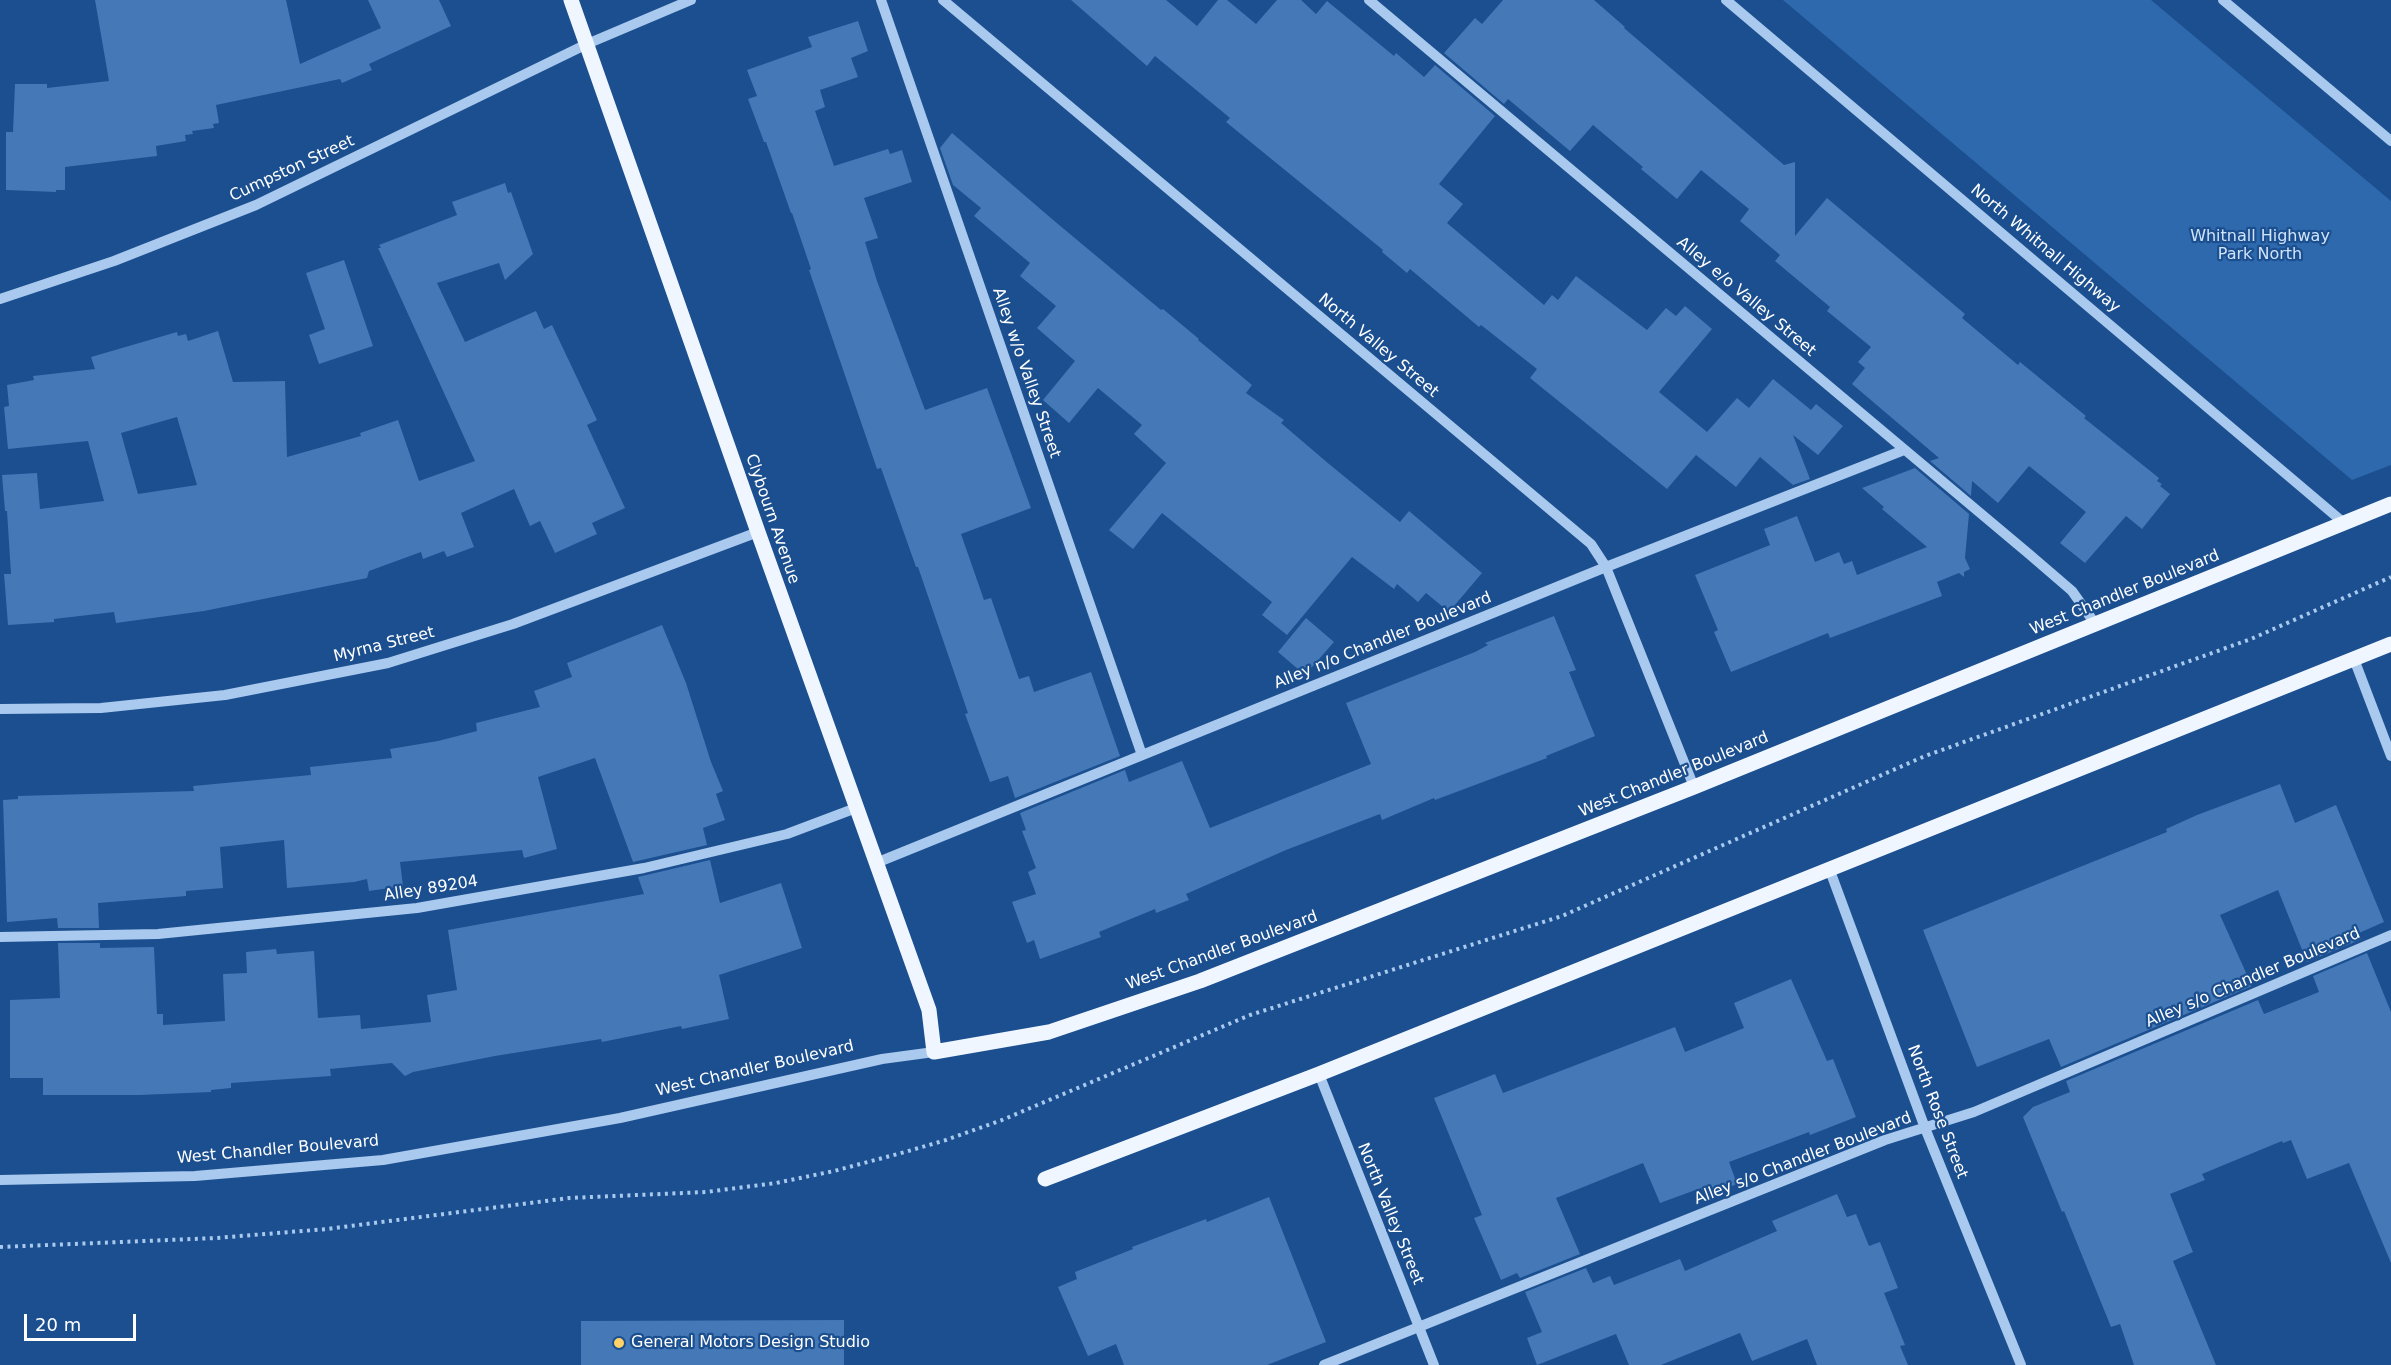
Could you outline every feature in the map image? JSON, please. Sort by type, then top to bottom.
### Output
[{"type":"main road","name":"Clybourn Avenue","points":[[571,0],[928,1010],[934,1052]]},
{"type":"main road","name":"West Chandler Boulevard","points":[[934,1052],[1049,1032],[1200,981],[1694,787],[2391,504]]},
{"type":"main road","points":[[1045,1179],[1319,1074],[2391,644]]},
{"type":"street","points":[[587,45],[691,0]]},
{"type":"street","name":"Alley w/o Valley Street","points":[[881,0],[1142,755]]},
{"type":"street","name":"North Valley Street","points":[[943,0],[1591,544],[1606,567],[1694,787]]},
{"type":"street","name":"Alley e/o Valley Street","points":[[1369,0],[2072,591],[2096,625]]},
{"type":"street","name":"North Whitnall Highway","points":[[1726,0],[2344,522]]},
{"type":"street","points":[[2223,0],[2391,141]]},
{"type":"street","name":"Cumpston Street","points":[[0,299],[114,261],[256,205],[587,45]]},
{"type":"street","name":"Alley n/o Chandler Boulevard","points":[[876,863],[1606,567],[1904,450]]},
{"type":"street","name":"Myrna Street","points":[[0,710],[101,708],[225,695],[388,663],[513,624],[758,532]]},
{"type":"street","points":[[2354,659],[2391,756]]},
{"type":"street","name":"Alley 89204","points":[[0,937],[158,934],[417,908],[644,868],[787,834],[856,808]]},
{"type":"street","name":"North Rose Street","points":[[1829,868],[1925,1128],[2022,1365]]},
{"type":"street","name":"Alley s/o Chandler Boulevard","points":[[1324,1365],[1885,1140],[1974,1112],[2391,935]]},
{"type":"street","name":"West Chandler Boulevard","points":[[0,1180],[195,1176],[383,1160],[620,1118],[882,1059],[934,1052]]},
{"type":"street","name":"North Valley Street","points":[[1319,1074],[1434,1365]]},
{"type":"green space","name":"Whitnall Highway Park North","points":[[1783,0],[2151,0],[2391,201],[2391,465],[2352,480]]},
{"type":"building","points":[[95,0],[286,0],[300,64],[381,28],[368,0],[439,0],[451,26],[369,64],[372,70],[342,83],[340,79],[216,105],[219,123],[213,124],[214,128],[192,131],[193,134],[185,135],[186,141],[156,146],[157,156],[65,167],[65,190],[56,190],[56,192],[6,190],[6,132],[13,132],[15,84],[47,84],[47,88],[109,81]]},
{"type":"building","points":[[1071,0],[1166,0],[1197,26],[1218,0],[1227,0],[1256,24],[1277,0],[1301,0],[1316,14],[1327,1],[1394,56],[1396,53],[1424,77],[1435,65],[1495,116],[1439,184],[1463,204],[1447,223],[1544,305],[1552,295],[1558,300],[1576,276],[1647,330],[1666,308],[1676,316],[1685,306],[1712,329],[1659,392],[1707,432],[1737,398],[1749,408],[1773,379],[1811,410],[1816,404],[1843,426],[1818,455],[1793,435],[1810,479],[1793,485],[1760,457],[1736,487],[1696,455],[1667,489],[1530,378],[1537,369],[1481,325],[1479,327],[1410,269],[1407,273],[1382,252],[1383,250],[1226,122],[1230,118],[1155,56],[1147,66]]},
{"type":"building","points":[[1503,0],[1594,0],[1784,165],[1795,162],[1795,236],[1827,198],[1965,314],[1962,318],[2018,365],[2020,362],[2086,416],[2084,418],[2159,478],[2157,481],[2162,484],[2160,486],[2170,494],[2142,529],[2126,516],[2085,563],[2060,543],[2086,512],[2029,466],[1998,503],[1972,481],[1971,496],[1930,461],[1939,458],[1852,384],[1865,368],[1858,362],[1871,347],[1827,311],[1830,307],[1775,261],[1780,255],[1740,221],[1749,209],[1701,170],[1677,199],[1593,125],[1570,151],[1508,99],[1504,104],[1444,53],[1475,18],[1482,24]]},
{"type":"building","points":[[858,21],[868,51],[851,58],[858,77],[820,90],[825,107],[815,111],[834,166],[888,149],[890,154],[902,150],[912,182],[864,198],[878,238],[865,242],[877,281],[925,410],[987,388],[1031,508],[961,534],[984,600],[991,598],[1019,679],[1029,676],[1034,692],[1091,672],[1120,756],[1015,798],[1008,776],[990,782],[965,714],[968,713],[918,567],[916,567],[881,468],[877,469],[809,270],[811,269],[792,213],[748,99],[757,96],[747,70],[812,47],[808,37]]},
{"type":"building","points":[[952,133],[1252,385],[1246,393],[1284,420],[1281,423],[1329,464],[1400,522],[1409,511],[1482,573],[1449,612],[1426,593],[1418,602],[1397,584],[1394,589],[1352,557],[1287,635],[1262,615],[1272,602],[1162,513],[1133,549],[1109,530],[1166,463],[1134,434],[1142,425],[1098,388],[1069,423],[1043,400],[1075,361],[1037,328],[1056,306],[1020,276],[1030,263],[974,216],[981,208],[953,185],[940,148]]},
{"type":"building","points":[[505,183],[508,193],[511,192],[533,254],[505,280],[499,263],[437,283],[465,342],[536,311],[544,329],[552,325],[597,420],[587,425],[625,508],[592,523],[597,534],[555,553],[540,521],[530,526],[514,489],[461,513],[474,547],[447,557],[444,551],[423,559],[421,552],[369,571],[367,578],[204,611],[116,623],[114,612],[54,619],[54,622],[8,625],[4,574],[11,574],[2,475],[37,473],[40,509],[104,501],[88,441],[8,449],[4,407],[9,406],[7,385],[34,380],[33,376],[95,369],[91,357],[177,332],[178,336],[186,334],[188,341],[218,331],[233,382],[285,381],[287,457],[361,436],[360,433],[398,420],[419,481],[475,461],[378,248],[381,248],[379,245],[457,215],[452,202]],"holes":[[[177,417],[197,485],[138,494],[121,433]]]},
{"type":"building","points":[[344,260],[373,346],[319,364],[309,335],[325,329],[306,273]]},
{"type":"building","points":[[1915,468],[1969,514],[1965,558],[1970,569],[1964,572],[1964,577],[1959,573],[1937,582],[1942,596],[1830,638],[1828,633],[1731,672],[1714,632],[1718,630],[1695,575],[1770,545],[1764,529],[1797,516],[1815,562],[1839,552],[1844,564],[1852,561],[1857,575],[1927,547],[1882,509],[1884,507],[1862,488]]},
{"type":"building","points":[[1554,616],[1576,670],[1569,672],[1595,736],[1546,756],[1547,758],[1435,800],[1434,798],[1382,820],[1380,814],[1286,850],[1186,894],[1189,900],[1156,913],[1155,909],[1099,932],[1101,937],[1040,959],[1034,940],[1027,943],[1012,902],[1036,894],[1028,872],[1036,868],[1022,831],[1026,830],[1020,813],[1125,770],[1129,782],[1182,761],[1210,828],[1371,764],[1346,703],[1475,652],[1488,645],[1485,643]]},
{"type":"building","points":[[1306,618],[1334,642],[1305,675],[1278,652]]},
{"type":"building","points":[[662,625],[686,683],[711,762],[723,791],[716,794],[725,820],[703,828],[707,845],[633,862],[595,758],[538,777],[557,849],[524,858],[522,850],[400,862],[403,886],[369,891],[367,879],[287,888],[284,840],[220,847],[223,888],[186,891],[186,896],[98,903],[99,928],[58,928],[57,918],[7,922],[3,800],[18,799],[18,796],[194,791],[193,786],[311,775],[310,767],[392,758],[390,749],[438,741],[477,731],[476,723],[540,707],[534,691],[572,677],[567,663]]},
{"type":"building","points":[[2280,784],[2295,823],[2336,805],[2384,922],[2359,933],[2362,939],[2307,962],[2278,890],[2220,915],[2252,986],[2061,1067],[2049,1039],[1977,1067],[1923,930],[2167,832],[2166,829],[2197,815]]},
{"type":"building","points":[[710,860],[720,903],[781,883],[802,948],[719,975],[729,1019],[602,1042],[601,1039],[495,1056],[413,1072],[405,1076],[392,1063],[330,1069],[331,1076],[231,1083],[231,1088],[211,1090],[211,1092],[43,1095],[43,1078],[10,1078],[10,1000],[60,998],[58,943],[100,943],[100,948],[154,947],[157,1014],[163,1014],[163,1025],[225,1021],[223,974],[247,973],[246,952],[276,949],[277,954],[314,951],[318,1018],[360,1015],[361,1029],[431,1022],[427,995],[457,990],[448,930],[644,894],[638,877]]},
{"type":"building","points":[[2367,953],[2391,1012],[2391,1263],[2349,1163],[2307,1179],[2291,1140],[2283,1143],[2282,1141],[2202,1174],[2205,1180],[2170,1194],[2193,1252],[2173,1261],[2216,1365],[2134,1365],[2120,1324],[2111,1327],[2023,1117],[2033,1107],[2070,1092],[2066,1081],[2258,1000],[2264,1014],[2319,992],[2313,976]]},
{"type":"building","points":[[1791,979],[1827,1061],[1833,1059],[1856,1117],[1729,1162],[1737,1184],[1705,1197],[1701,1188],[1660,1203],[1643,1163],[1556,1198],[1580,1254],[1520,1278],[1517,1273],[1501,1280],[1474,1218],[1482,1215],[1434,1098],[1495,1074],[1503,1093],[1675,1027],[1685,1052],[1744,1028],[1734,1003]]},
{"type":"building","points":[[1837,1194],[1847,1217],[1856,1214],[1869,1246],[1880,1242],[1898,1288],[1884,1293],[1905,1345],[1900,1346],[1908,1365],[1817,1365],[1807,1339],[1752,1361],[1740,1333],[1661,1365],[1629,1365],[1616,1334],[1537,1365],[1527,1338],[1542,1332],[1525,1292],[1586,1268],[1593,1283],[1610,1276],[1614,1285],[1680,1259],[1685,1271],[1777,1231],[1772,1221]]},
{"type":"building","points":[[1269,1197],[1326,1342],[1267,1365],[1124,1365],[1116,1344],[1088,1356],[1058,1287],[1077,1279],[1075,1272],[1133,1249],[1132,1247],[1206,1219],[1207,1222]]},
{"type":"building","points":[[844,1320],[844,1365],[581,1365],[581,1321]]},
{"type":"place","name":"General Motors Design Studio","points":[[619,1343]]}]
